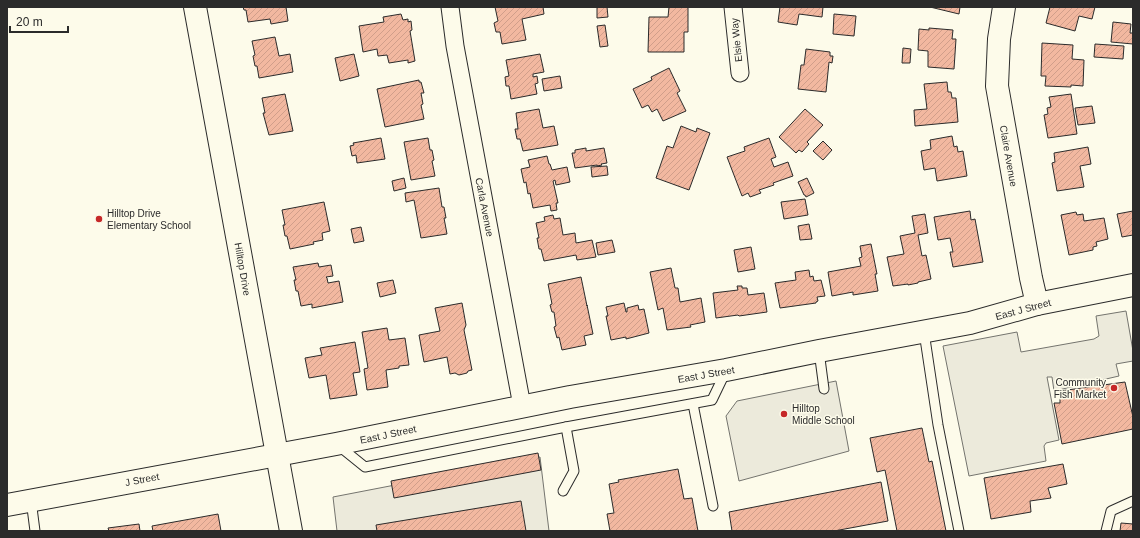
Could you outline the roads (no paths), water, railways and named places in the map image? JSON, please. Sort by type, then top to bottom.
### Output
[{"type":"street","name":"Hilltop Drive","points":[[195,7],[291,531]]},
{"type":"street","name":"Carla Avenue","points":[[450,7],[455,46],[522,406]]},
{"type":"street","name":"Elsie Way","points":[[733,7],[740,73]]},
{"type":"street","name":"Claire Avenue","points":[[1004,7],[999,39],[997,86],[1031,278],[1037,304]]},
{"type":"street","name":"East J Street","points":[[277,454],[336,444],[522,406],[726,370],[970,323],[1037,304],[1133,285]]},
{"type":"street","name":"J Street","points":[[7,505],[277,454]]},
{"type":"lane","points":[[924,332],[938,425],[959,531]]},
{"type":"lane","points":[[819,351],[824,389]]},
{"type":"lane","points":[[336,444],[365,467],[712,400],[726,370]]},
{"type":"lane","points":[[693,404],[713,506]]},
{"type":"lane","points":[[564,491],[574,471],[566,427]]},
{"type":"lane","points":[[30,500],[35,531]]},
{"type":"lane","points":[[1106,531],[1111,511],[1133,501]]},
{"type":"place","name":"Hilltop Drive Elementary School","points":[[99,219]]},
{"type":"place","name":"Community Fish Market","points":[[1114,388]]},
{"type":"place","name":"Hilltop Middle School","points":[[784,414]]}]
